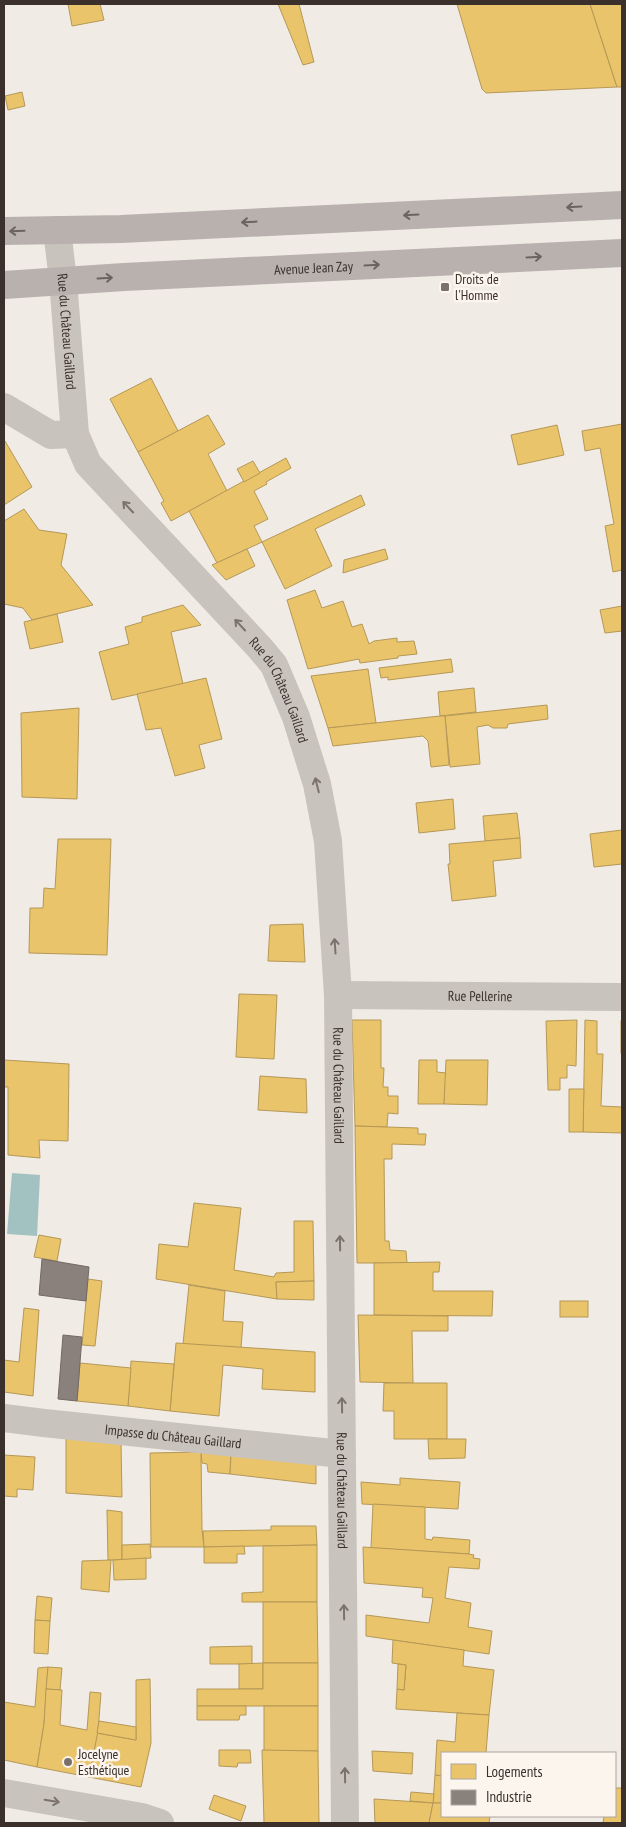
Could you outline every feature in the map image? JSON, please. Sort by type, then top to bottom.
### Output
[{"type":"main road","points":[[4,232],[131,228],[622,204]]},
{"type":"main road","name":"Avenue Jean Zay","points":[[4,285],[63,280],[622,253]]},
{"type":"street","name":"Rue du Château Gaillard","points":[[57,230],[63,280],[75,434],[88,464],[259,646],[274,665],[296,717],[317,784],[328,841],[338,995],[346,1823]]},
{"type":"street","points":[[4,407],[51,434],[75,434]]},
{"type":"street","name":"Rue Pellerine","points":[[338,995],[622,997]]},
{"type":"street","name":"Impasse du Château Gaillard","points":[[4,1418],[44,1424],[342,1454]]},
{"type":"street","points":[[4,1793],[142,1817],[160,1823]]},
{"type":"water","points":[[12,1173],[40,1175],[37,1236],[7,1234]]},
{"type":"building: Logements","points":[[68,4],[100,4],[104,20],[72,26]]},
{"type":"building: Logements","points":[[278,4],[299,4],[314,62],[303,65]]},
{"type":"building: Logements","points":[[457,4],[590,4],[617,87],[486,93],[482,89]]},
{"type":"building: Logements","points":[[590,4],[622,4],[622,87],[617,87]]},
{"type":"building: Logements","points":[[22,92],[25,106],[8,110],[5,96]]},
{"type":"building: Logements","points":[[151,378],[178,431],[138,452],[110,399]]},
{"type":"building: Logements","points":[[208,415],[225,444],[208,454],[227,491],[171,521],[161,503],[164,501],[138,452]]},
{"type":"building: Logements","points":[[622,424],[622,570],[613,572],[605,526],[614,524],[600,448],[585,451],[582,431]]},
{"type":"building: Logements","points":[[557,425],[564,455],[518,465],[511,435]]},
{"type":"building: Logements","points":[[4,442],[32,487],[4,505]]},
{"type":"building: Logements","points":[[286,458],[291,468],[254,491],[268,519],[254,526],[262,542],[217,563],[189,511]]},
{"type":"building: Logements","points":[[253,461],[260,473],[244,482],[237,469]]},
{"type":"building: Logements","points":[[361,495],[365,505],[315,529],[332,566],[285,589],[262,542]]},
{"type":"building: Logements","points":[[24,509],[39,530],[67,534],[61,565],[93,605],[32,620],[23,608],[4,604],[4,521]]},
{"type":"building: Logements","points":[[247,549],[255,566],[226,580],[212,565]]},
{"type":"building: Logements","points":[[385,549],[388,559],[343,573],[344,560]]},
{"type":"building: Logements","points":[[315,590],[322,608],[343,601],[352,627],[362,624],[369,644],[374,641],[397,638],[397,642],[414,641],[417,654],[360,663],[359,659],[308,669],[287,600]]},
{"type":"building: Logements","points":[[183,605],[201,625],[171,632],[183,684],[112,700],[99,652],[129,644],[125,627],[142,622],[142,617]]},
{"type":"building: Logements","points":[[622,606],[622,631],[605,633],[600,610]]},
{"type":"building: Logements","points":[[57,614],[63,642],[30,649],[24,622]]},
{"type":"building: Logements","points":[[451,659],[453,672],[388,680],[388,677],[381,678],[379,668]]},
{"type":"building: Logements","points":[[368,669],[376,723],[328,728],[311,676]]},
{"type":"building: Logements","points":[[206,678],[222,739],[199,745],[205,768],[175,776],[161,728],[146,730],[137,694]]},
{"type":"building: Logements","points":[[474,688],[476,712],[440,716],[438,692]]},
{"type":"building: Logements","points":[[547,705],[548,719],[508,724],[507,728],[493,728],[488,725],[477,727],[480,764],[450,767],[445,716]]},
{"type":"building: Logements","points":[[79,708],[77,799],[22,797],[21,713]]},
{"type":"building: Logements","points":[[445,716],[449,765],[431,767],[428,741],[423,736],[333,746],[328,728]]},
{"type":"building: Logements","points":[[453,799],[455,829],[419,833],[416,803]]},
{"type":"building: Logements","points":[[517,813],[520,838],[485,841],[483,816]]},
{"type":"building: Logements","points":[[622,830],[622,864],[594,867],[590,834]]},
{"type":"building: Logements","points":[[520,838],[521,858],[493,861],[496,896],[452,901],[448,864],[450,864],[449,844]]},
{"type":"building: Logements","points":[[58,839],[111,839],[107,955],[29,953],[30,908],[43,908],[44,888],[55,889]]},
{"type":"building: Logements","points":[[303,924],[305,962],[268,961],[270,925]]},
{"type":"building: Logements","points":[[239,994],[277,995],[274,1059],[236,1057]]},
{"type":"building: Logements","points":[[352,1020],[381,1020],[381,1068],[384,1068],[383,1087],[388,1087],[388,1096],[398,1096],[398,1114],[388,1113],[387,1127],[355,1126]]},
{"type":"building: Logements","points":[[577,1020],[576,1066],[567,1065],[567,1078],[560,1078],[560,1090],[548,1090],[546,1021]]},
{"type":"building: Logements","points":[[585,1020],[597,1021],[597,1054],[603,1054],[601,1106],[622,1107],[622,1133],[583,1132]]},
{"type":"building: Logements","points":[[622,1021],[622,1053],[621,1053]]},
{"type":"building: Logements","points":[[4,1060],[69,1064],[68,1141],[39,1140],[40,1158],[8,1155],[8,1087],[4,1087]]},
{"type":"building: Logements","points":[[419,1060],[437,1060],[437,1072],[446,1073],[444,1104],[418,1104]]},
{"type":"building: Logements","points":[[446,1060],[488,1060],[487,1105],[444,1104]]},
{"type":"building: Logements","points":[[260,1076],[306,1079],[307,1113],[258,1110]]},
{"type":"building: Logements","points":[[569,1089],[584,1089],[583,1132],[569,1132]]},
{"type":"building: Logements","points":[[355,1126],[418,1128],[418,1134],[426,1134],[425,1145],[392,1144],[392,1159],[384,1159],[385,1241],[389,1241],[390,1250],[406,1251],[407,1263],[357,1263]]},
{"type":"building: Logements","points":[[194,1203],[241,1208],[234,1270],[274,1277],[276,1273],[294,1272],[294,1221],[313,1221],[314,1281],[276,1282],[277,1299],[156,1279],[159,1244],[188,1247]]},
{"type":"building: Logements","points":[[39,1235],[61,1239],[57,1261],[34,1257]]},
{"type":"building: Logements","points":[[440,1262],[439,1272],[433,1272],[433,1291],[493,1291],[492,1316],[374,1315],[374,1263]]},
{"type":"building: Logements","points":[[88,1279],[102,1281],[95,1346],[82,1345]]},
{"type":"building: Logements","points":[[314,1281],[314,1300],[277,1299],[276,1282]]},
{"type":"building: Logements","points":[[189,1285],[225,1291],[223,1321],[243,1322],[241,1348],[183,1344]]},
{"type":"building: Logements","points":[[560,1301],[588,1301],[588,1317],[560,1317]]},
{"type":"building: Logements","points":[[24,1308],[39,1310],[33,1396],[4,1392],[4,1360],[19,1362]]},
{"type":"building: Logements","points":[[358,1315],[448,1316],[448,1331],[412,1331],[413,1383],[360,1382]]},
{"type":"building: Logements","points":[[176,1343],[315,1352],[315,1392],[262,1389],[263,1369],[223,1365],[219,1416],[170,1411]]},
{"type":"building: Logements","points":[[131,1361],[174,1364],[170,1411],[128,1406]]},
{"type":"building: Logements","points":[[80,1363],[131,1368],[128,1406],[77,1401]]},
{"type":"building: Logements","points":[[384,1383],[447,1383],[447,1439],[394,1439],[394,1411],[383,1411]]},
{"type":"building: Logements","points":[[66,1436],[121,1442],[122,1497],[66,1493]]},
{"type":"building: Logements","points":[[428,1439],[466,1439],[465,1458],[429,1459]]},
{"type":"building: Logements","points":[[201,1452],[231,1454],[230,1474],[208,1472],[207,1464],[202,1463]]},
{"type":"building: Logements","points":[[201,1452],[204,1547],[151,1547],[150,1453]]},
{"type":"building: Logements","points":[[231,1454],[316,1463],[316,1484],[230,1474]]},
{"type":"building: Logements","points":[[4,1455],[35,1457],[33,1490],[17,1489],[17,1497],[4,1496]]},
{"type":"building: Logements","points":[[400,1478],[460,1482],[458,1509],[362,1504],[361,1482],[400,1485]]},
{"type":"building: Logements","points":[[373,1504],[425,1507],[425,1539],[432,1540],[433,1537],[470,1540],[469,1554],[371,1548]]},
{"type":"building: Logements","points":[[107,1510],[122,1512],[122,1560],[108,1560]]},
{"type":"building: Logements","points":[[271,1526],[316,1526],[317,1545],[204,1547],[203,1531],[271,1530]]},
{"type":"building: Logements","points":[[150,1544],[151,1558],[122,1560],[122,1545]]},
{"type":"building: Logements","points":[[317,1545],[317,1602],[242,1602],[242,1593],[263,1592],[263,1546]]},
{"type":"building: Logements","points":[[244,1546],[245,1554],[237,1554],[237,1563],[204,1563],[204,1547]]},
{"type":"building: Logements","points":[[363,1547],[469,1554],[474,1555],[473,1558],[480,1559],[479,1569],[449,1567],[445,1598],[471,1603],[468,1627],[492,1631],[489,1654],[366,1636],[366,1615],[429,1623],[433,1598],[422,1597],[423,1588],[364,1583]]},
{"type":"building: Logements","points":[[146,1558],[146,1579],[114,1580],[113,1560]]},
{"type":"building: Logements","points":[[111,1560],[109,1592],[81,1589],[82,1561]]},
{"type":"building: Logements","points":[[37,1596],[52,1598],[50,1621],[35,1620]]},
{"type":"building: Logements","points":[[263,1602],[317,1602],[318,1663],[263,1663]]},
{"type":"building: Logements","points":[[35,1620],[50,1621],[48,1654],[34,1653]]},
{"type":"building: Logements","points":[[393,1640],[464,1650],[463,1666],[494,1670],[489,1715],[396,1709],[397,1689],[404,1690],[406,1665],[392,1663]]},
{"type":"building: Logements","points":[[252,1646],[252,1664],[210,1664],[210,1647]]},
{"type":"building: Logements","points":[[263,1663],[263,1689],[239,1689],[239,1664]]},
{"type":"building: Logements","points":[[263,1663],[318,1663],[318,1706],[197,1706],[197,1689],[263,1689]]},
{"type":"building: Logements","points":[[398,1664],[406,1665],[404,1690],[397,1689]]},
{"type":"building: Logements","points":[[48,1667],[44,1724],[37,1767],[4,1760],[4,1702],[35,1707],[38,1668]]},
{"type":"building: Logements","points":[[48,1667],[62,1668],[60,1690],[46,1689]]},
{"type":"building: Logements","points":[[150,1679],[151,1743],[141,1787],[89,1777],[97,1733],[136,1740],[136,1680]]},
{"type":"building: Logements","points":[[46,1689],[62,1690],[60,1725],[87,1730],[90,1692],[101,1693],[98,1731],[89,1777],[37,1767],[44,1724]]},
{"type":"building: Logements","points":[[197,1706],[246,1706],[246,1715],[240,1715],[239,1720],[197,1720]]},
{"type":"building: Logements","points":[[264,1706],[318,1706],[318,1751],[264,1751]]},
{"type":"building: Logements","points":[[457,1713],[489,1715],[486,1752],[441,1752],[441,1776],[435,1775],[437,1740],[455,1742]]},
{"type":"building: Logements","points":[[99,1721],[136,1727],[136,1740],[97,1733]]},
{"type":"building: Logements","points":[[219,1750],[250,1750],[251,1763],[238,1763],[237,1767],[219,1766]]},
{"type":"building: Logements","points":[[262,1750],[318,1751],[319,1823],[264,1823]]},
{"type":"building: Logements","points":[[372,1751],[413,1753],[412,1774],[373,1771]]},
{"type":"building: Logements","points":[[435,1775],[441,1776],[441,1803],[433,1803]]},
{"type":"building: Logements","points":[[616,1788],[622,1788],[622,1823],[603,1823],[604,1817],[616,1817]]},
{"type":"building: Logements","points":[[411,1792],[434,1794],[433,1803],[410,1801]]},
{"type":"building: Logements","points":[[214,1795],[246,1806],[241,1821],[209,1809]]},
{"type":"building: Logements","points":[[374,1799],[433,1803],[429,1823],[375,1823]]},
{"type":"building: Logements","points":[[433,1803],[441,1803],[441,1817],[490,1817],[489,1823],[429,1823]]},
{"type":"building: Industrie","points":[[42,1259],[89,1267],[86,1301],[39,1295]]},
{"type":"building: Industrie","points":[[63,1335],[82,1337],[77,1401],[58,1399]]},
{"type":"place","name":"Droits de l'Homme","points":[[445,287]]},
{"type":"place","name":"Jocelyne Esthétique","points":[[68,1762]]}]
